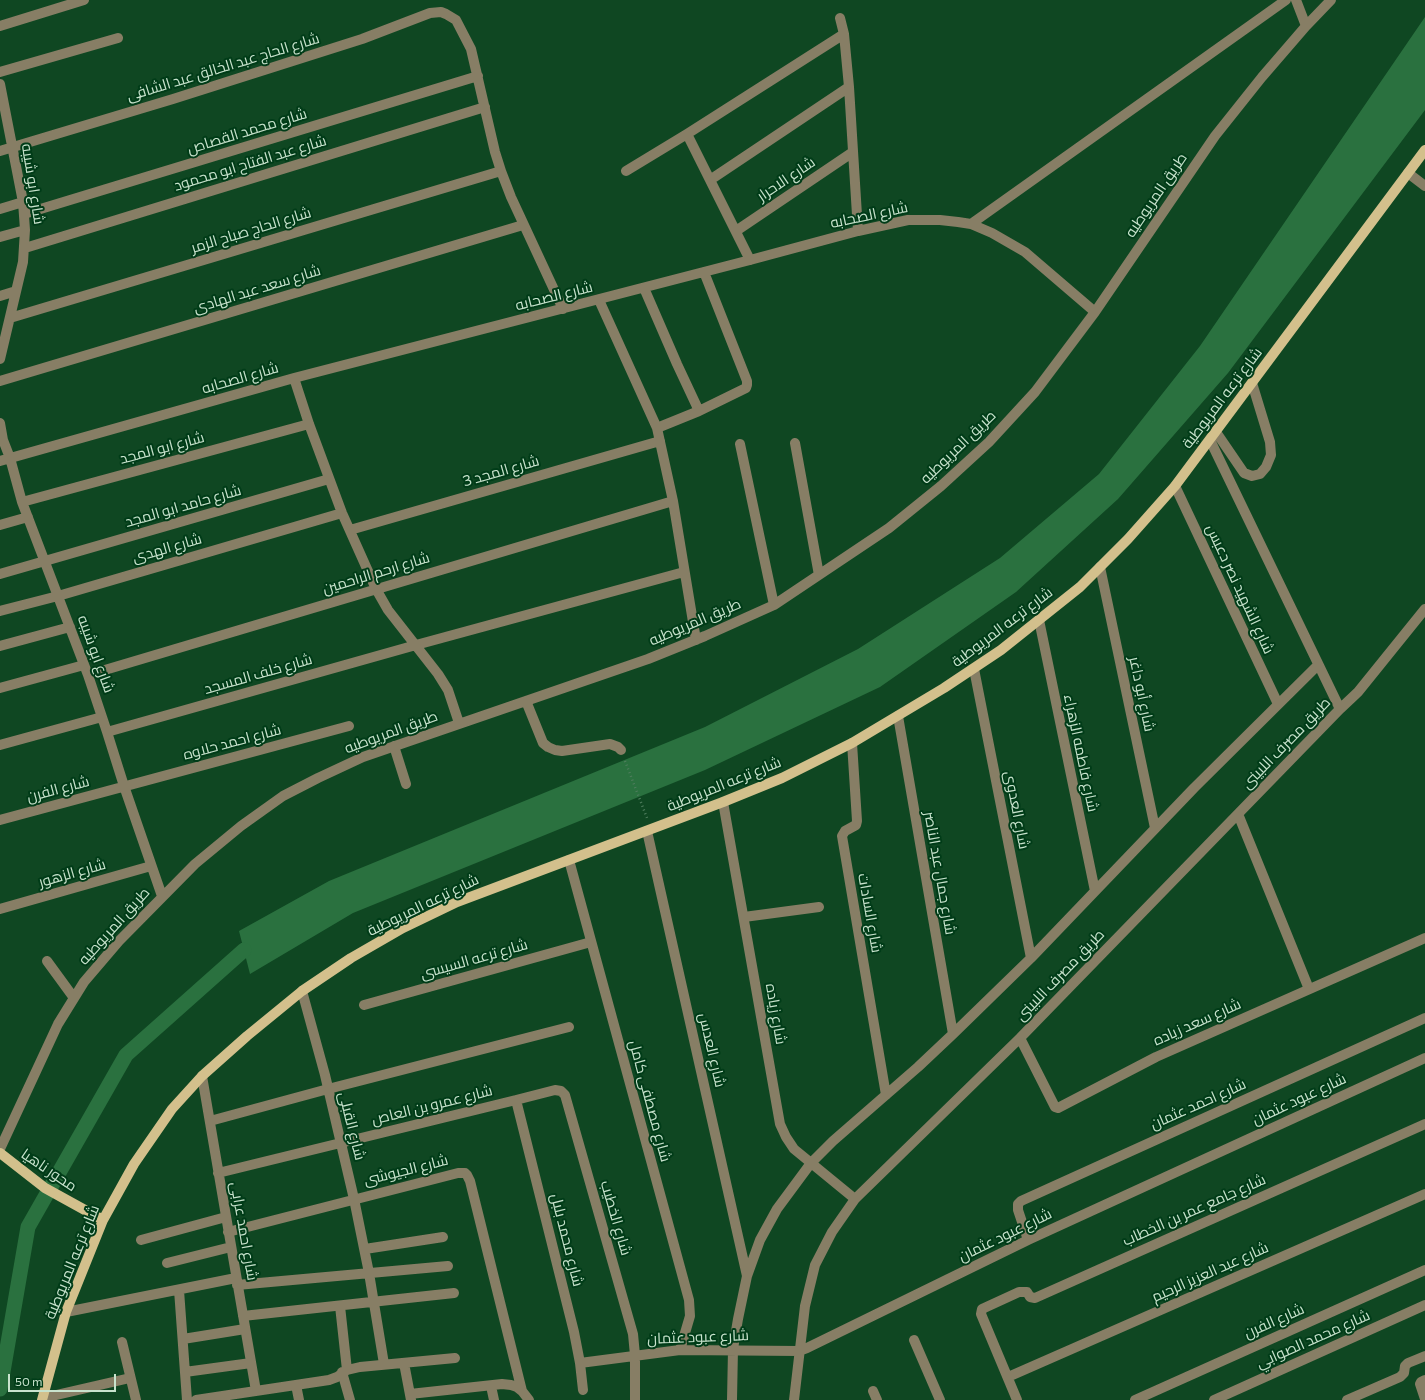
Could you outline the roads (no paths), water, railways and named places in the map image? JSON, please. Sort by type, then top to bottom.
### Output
[{"type":"main road","name":"شارع ترعه المريوطية","points":[[43,1399],[66,1312],[102,1220],[134,1164],[172,1109],[202,1076],[247,1036],[302,991],[351,958],[403,928],[457,902],[723,802],[782,778],[852,743],[974,669],[1001,650],[1080,587],[1128,539],[1175,486],[1425,150]]},
{"type":"main road","name":"محور ناهيا","points":[[0,1153],[46,1188],[102,1220]]},
{"type":"street","points":[[0,26],[84,0]]},
{"type":"street","points":[[971,224],[1286,0]]},
{"type":"street","points":[[1296,0],[1306,26]]},
{"type":"street","name":"طريق المريوطيه","points":[[0,1149],[54,1030],[84,982],[119,941],[195,864],[241,826],[283,796],[363,757],[648,658],[696,640],[774,604],[888,528],[941,486],[988,442],[1035,392],[1095,312],[1215,136],[1262,77],[1326,2]]},
{"type":"street","name":"شارع الحاج عبد الخالق عبد الشافى","points":[[0,151],[173,99],[362,39],[430,13],[440,12],[456,20],[471,49],[478,76]]},
{"type":"street","points":[[840,18],[844,34],[849,87],[858,231]]},
{"type":"street","points":[[626,171],[844,34]]},
{"type":"street","points":[[0,72],[118,38]]},
{"type":"street","points":[[478,76],[495,152],[501,171],[523,225],[562,309]]},
{"type":"street","name":"شارع محمد القصاص","points":[[24,214],[478,76]]},
{"type":"street","name":"شارع ابو شيبه","points":[[0,84],[1,96],[23,202],[25,230],[23,262],[0,359]]},
{"type":"street","points":[[710,180],[849,87]]},
{"type":"street","name":"شارع عبد الفتاح ابو محمود","points":[[25,248],[485,107]]},
{"type":"street","points":[[687,134],[750,260]]},
{"type":"street","name":"شارع الاحرار","points":[[736,231],[853,152]]},
{"type":"street","name":"شارع الحاج صباح الزمر","points":[[10,318],[501,171]]},
{"type":"street","points":[[1408,173],[1425,186]]},
{"type":"street","points":[[0,209],[23,202]]},
{"type":"street","name":"شارع الصحابه","points":[[5,460],[294,378],[599,300],[858,231],[908,220],[940,220],[971,224],[1006,240],[1025,252],[1095,312]]},
{"type":"street","name":"شارع سعد عبد الهادى","points":[[0,381],[523,225]]},
{"type":"street","points":[[0,238],[25,230]]},
{"type":"street","points":[[658,428],[699,411],[746,388],[747,385],[747,381],[704,272]]},
{"type":"street","points":[[644,288],[699,411]]},
{"type":"street","points":[[0,296],[16,291]]},
{"type":"street","points":[[599,300],[658,428],[673,501],[696,640]]},
{"type":"street","points":[[294,378],[309,424],[342,513],[376,588],[388,610],[438,674],[448,690],[458,723]]},
{"type":"street","points":[[1213,436],[1244,473],[1252,476],[1260,474],[1266,466],[1271,455],[1270,442],[1252,383]]},
{"type":"street","name":"شارع ابو شيبه","points":[[0,423],[5,460],[88,675],[162,896]]},
{"type":"street","name":"شارع ابو المجد","points":[[22,502],[309,424]]},
{"type":"street","points":[[1213,436],[1318,665],[1340,709]]},
{"type":"street","name":"شارع المجد 3","points":[[350,530],[660,441]]},
{"type":"street","points":[[795,443],[819,575]]},
{"type":"street","points":[[740,444],[774,604]]},
{"type":"street","name":"شارع حامد ابو المجد","points":[[0,574],[329,479]]},
{"type":"street","name":"شارع الشهيد نصر دعبس","points":[[1175,486],[1278,704]]},
{"type":"street","name":"شارع ارحم الراحمين","points":[[88,675],[376,588],[673,501]]},
{"type":"street","name":"شارع الهدى","points":[[0,611],[58,596],[342,513]]},
{"type":"street","points":[[0,525],[28,518]]},
{"type":"street","name":"شارع أبو داغر","points":[[1100,567],[1155,828]]},
{"type":"street","name":"شارع خلف المسجد","points":[[107,732],[416,645],[684,572]]},
{"type":"street","name":"طريق مصرف اللبينى","points":[[794,1400],[804,1306],[815,1265],[832,1232],[855,1199],[1020,1038],[1358,692],[1425,609]]},
{"type":"street","name":"شارع فاطمه الزهراء","points":[[1039,620],[1095,891]]},
{"type":"street","points":[[0,646],[70,627]]},
{"type":"street","points":[[0,688],[84,665]]},
{"type":"street","points":[[732,1400],[733,1349],[738,1319],[748,1276],[760,1240],[777,1209],[811,1163],[953,1034],[1031,958],[1155,828],[1318,665]]},
{"type":"street","name":"شارع العدوى","points":[[974,669],[1031,958]]},
{"type":"street","points":[[526,701],[543,743],[548,747],[562,751],[610,744],[621,750]]},
{"type":"street","name":"شارع جمال عبد الناصر","points":[[898,716],[953,1034]]},
{"type":"street","points":[[0,745],[102,717]]},
{"type":"street","name":"شارع احمد حلاوه","points":[[124,786],[349,726]]},
{"type":"street","name":"شارع السادات","points":[[852,743],[857,821],[856,825],[845,831],[842,836],[886,1095]]},
{"type":"street","points":[[394,746],[406,784]]},
{"type":"street","name":"شارع الفرن","points":[[0,820],[124,786]]},
{"type":"street","name":"شارع زياده","points":[[723,802],[780,1124],[794,1149],[855,1199]]},
{"type":"street","points":[[1238,814],[1309,989]]},
{"type":"street","name":"شارع العدس","points":[[649,830],[748,1276]]},
{"type":"street","name":"شارع مصطفى كامل","points":[[569,860],[689,1300],[690,1316],[680,1350]]},
{"type":"street","name":"شارع الزهور","points":[[0,909],[151,866]]},
{"type":"street","points":[[744,917],[819,907]]},
{"type":"street","name":"شارع سعد زياده","points":[[1020,1038],[1055,1106],[1058,1108],[1156,1057],[1425,938]]},
{"type":"street","name":"شارع ترعه السيسى","points":[[364,1005],[591,942]]},
{"type":"street","points":[[48,961],[74,998]]},
{"type":"street","name":"شارع القبلى","points":[[302,991],[342,1142],[365,1249],[384,1364]]},
{"type":"street","name":"شارع احمد عثمان","points":[[1028,1240],[1018,1210],[1018,1204],[1021,1201],[1425,1018]]},
{"type":"street","points":[[210,1121],[569,1027]]},
{"type":"street","name":"شارع عبود عثمان","points":[[580,1362],[680,1350],[799,1350],[816,1345],[1028,1240],[1425,1058]]},
{"type":"street","name":"شارع احمد عرابى","points":[[202,1076],[256,1391]]},
{"type":"street","name":"شارع عمرو بن العاص","points":[[218,1173],[555,1090],[561,1091]]},
{"type":"street","name":"شارع الخطيب","points":[[561,1091],[567,1102],[633,1334],[635,1355],[634,1400]]},
{"type":"street","name":"شارع محمد بلبل","points":[[516,1100],[574,1332],[580,1362],[583,1390]]},
{"type":"street","name":"شارع جامع عمر بن الخطاب","points":[[1008,1377],[981,1314],[982,1309],[1019,1292],[1027,1292],[1030,1297],[1035,1298],[1425,1124]]},
{"type":"street","name":"شارع الجيوشى","points":[[228,1232],[461,1172],[467,1175],[470,1181],[522,1391]]},
{"type":"street","name":"شارع عبد العزيز الرحيم","points":[[1008,1377],[1425,1194]]},
{"type":"street","points":[[141,1240],[226,1217]]},
{"type":"street","points":[[365,1249],[443,1237]]},
{"type":"street","points":[[166,1263],[231,1247]]},
{"type":"street","points":[[66,1312],[179,1290],[237,1282],[448,1266]]},
{"type":"street","name":"شارع الفرن","points":[[1136,1400],[1425,1270]]},
{"type":"street","points":[[179,1290],[187,1400]]},
{"type":"street","points":[[243,1316],[454,1293]]},
{"type":"street","name":"شارع محمد الصوابي","points":[[1214,1400],[1425,1305]]},
{"type":"street","points":[[340,1306],[344,1371],[350,1400]]},
{"type":"street","points":[[183,1339],[245,1329]]},
{"type":"street","points":[[914,1340],[940,1400]]},
{"type":"street","points":[[122,1342],[136,1400]]},
{"type":"street","points":[[1347,1400],[1400,1377],[1404,1373],[1405,1366],[1425,1356]]},
{"type":"street","points":[[202,1400],[329,1380],[344,1371],[360,1367],[455,1358]]},
{"type":"street","points":[[404,1363],[411,1397],[491,1386],[511,1385],[522,1391],[529,1400]]},
{"type":"street","points":[[185,1372],[251,1364]]},
{"type":"street","points":[[1008,1377],[1017,1400]]},
{"type":"street","points":[[43,1399],[130,1378]]},
{"type":"street","points":[[1423,1381],[1420,1387],[1425,1399]]},
{"type":"street","points":[[296,1385],[299,1400]]},
{"type":"street","points":[[491,1386],[494,1400]]},
{"type":"waterway","points":[[0,1389],[28,1227],[126,1055],[244,950]]}]
